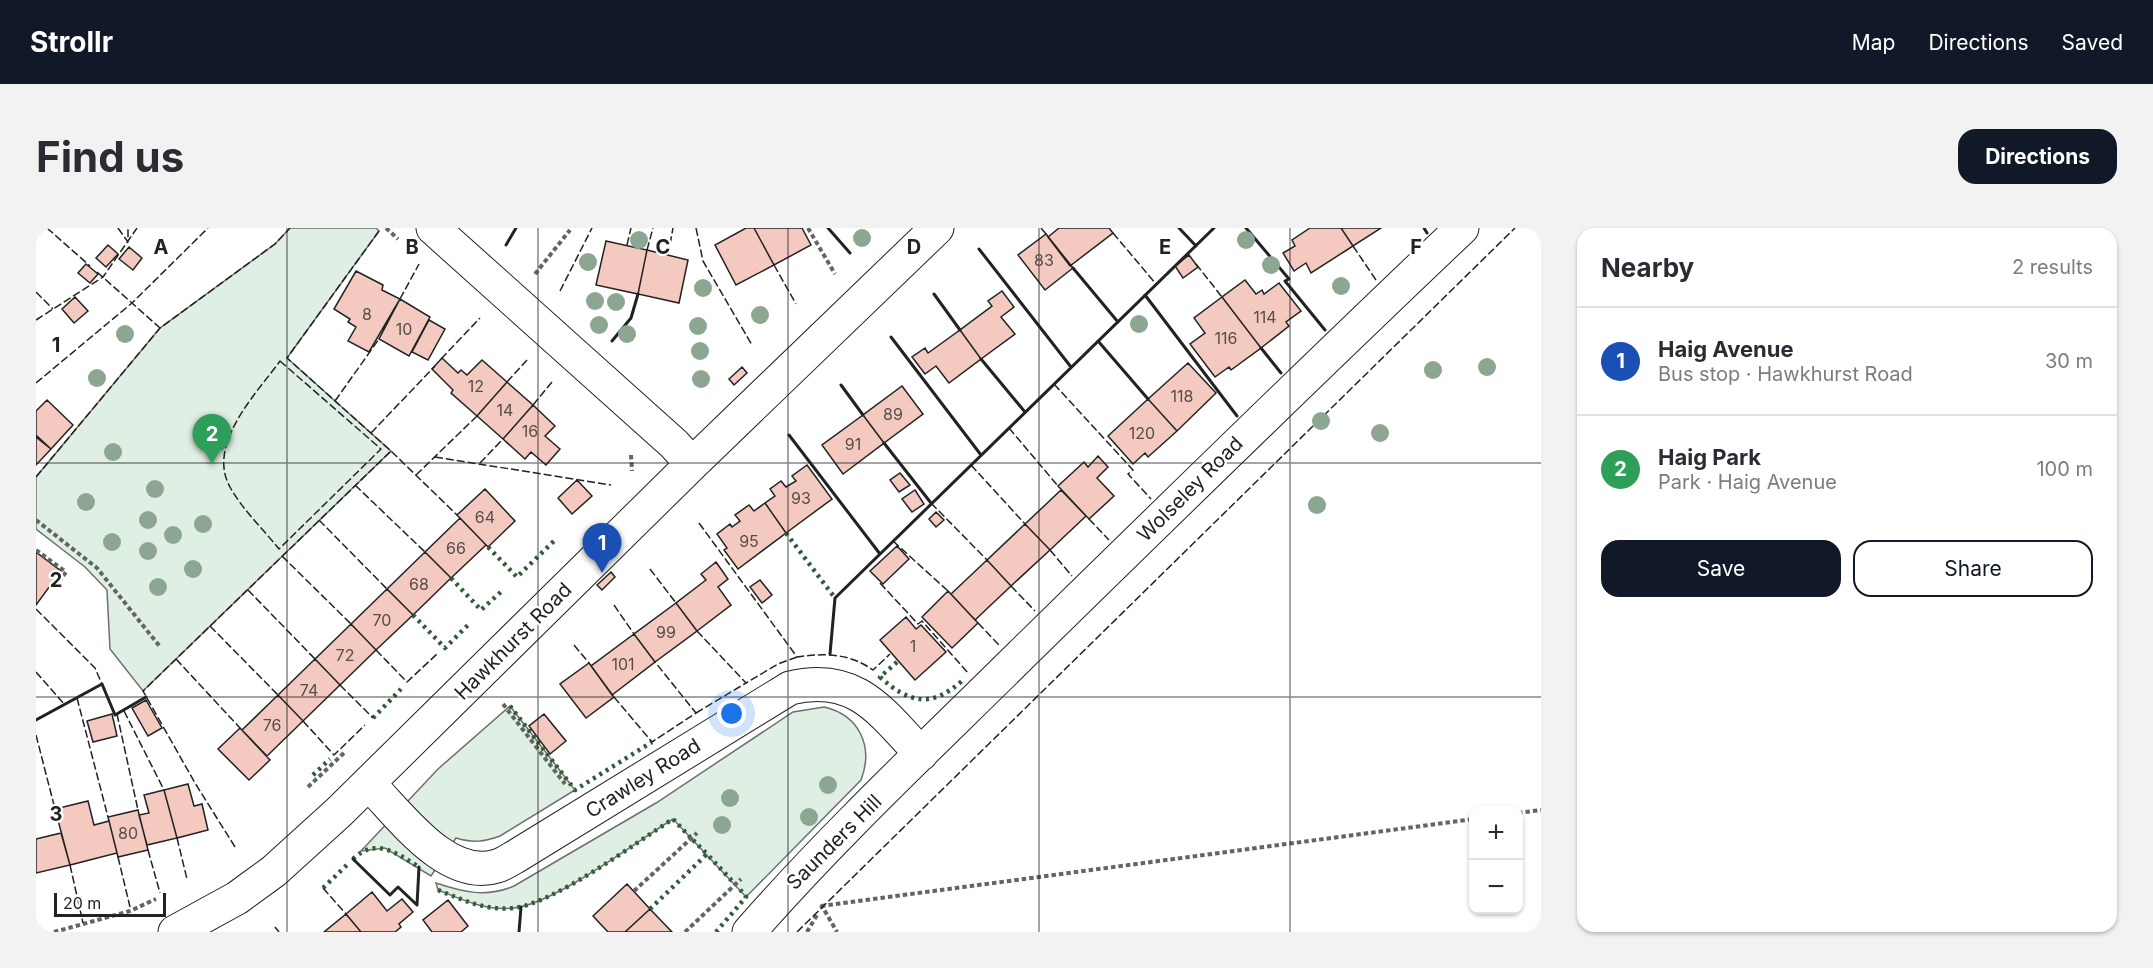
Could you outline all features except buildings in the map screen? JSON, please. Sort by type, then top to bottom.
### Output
[{"type":"street","points":[[433,228],[545,326],[674,444],[692,464]]},
{"type":"street","name":"Hawkhurst Road","points":[[175,932],[237,898],[273,872],[369,784],[692,464],[937,228]]},
{"type":"street","name":"Wolseley Road","points":[[921,754],[1290,390],[1462,228]]},
{"type":"street","name":"Crawley Road","points":[[369,784],[429,845],[443,856],[459,864],[487,868],[498,866],[518,855],[790,688],[828,683],[846,687],[866,698],[921,754]]},
{"type":"street","name":"Saunders Hill","points":[[749,932],[791,884],[921,754]]},
{"type":"path","points":[[386,228],[404,244]]},
{"type":"path","points":[[808,228],[836,274]]},
{"type":"path","points":[[540,284],[532,276],[570,230]]},
{"type":"path","points":[[827,282],[843,267]]},
{"type":"path","points":[[630,448],[633,467],[631,475]]},
{"type":"path","points":[[36,519],[97,568],[161,648]]},
{"type":"path","points":[[36,550],[66,572],[62,579]]},
{"type":"path","points":[[503,704],[566,785]]},
{"type":"path","points":[[303,792],[351,745]]},
{"type":"path","points":[[1523,812],[1541,810]]},
{"type":"path","points":[[822,906],[1469,820]]},
{"type":"path","points":[[634,891],[698,833]]},
{"type":"path","points":[[685,932],[741,879]]},
{"type":"path","points":[[791,884],[822,906],[837,932]]},
{"type":"path","points":[[54,932],[130,911],[160,897]]},
{"type":"path","points":[[807,932],[822,906]]},
{"type":"green space","points":[[290,228],[376,228],[379,231],[287,358],[391,451],[143,691],[110,649],[107,590],[85,567],[36,529],[36,477],[160,328],[275,244]]},
{"type":"green space","points":[[510,706],[575,790],[500,836],[478,841],[456,838],[431,876],[385,848],[361,851],[438,769]]},
{"type":"green space","points":[[824,707],[846,717],[861,734],[866,755],[861,780],[746,897],[673,819],[571,885],[530,904],[513,908],[493,908],[438,890],[436,883],[484,893],[514,886],[656,803],[793,712]]},
{"type":"hedge","points":[[786,533],[835,598]]},
{"type":"hedge","points":[[488,547],[517,577],[556,539]]},
{"type":"hedge","points":[[451,578],[481,610],[504,589]]},
{"type":"hedge","points":[[413,615],[445,648],[470,623]]},
{"type":"hedge","points":[[897,662],[880,677],[901,693],[911,697],[921,699],[941,695],[963,680]]},
{"type":"hedge","points":[[373,718],[401,689]]},
{"type":"hedge","points":[[510,706],[575,790],[652,742]]},
{"type":"hedge","points":[[313,775],[330,759]]},
{"type":"hedge","points":[[438,890],[484,906],[513,908],[530,904],[571,885],[673,819],[690,837]]},
{"type":"hedge","points":[[693,840],[707,854]]},
{"type":"hedge","points":[[353,859],[361,852],[378,848],[394,853],[419,867]]},
{"type":"hedge","points":[[650,909],[707,854],[733,882]]},
{"type":"hedge","points":[[323,888],[350,862]]},
{"type":"hedge","points":[[716,932],[746,897],[739,888]]},
{"type":"fence","points":[[47,228],[90,266]]},
{"type":"fence","points":[[118,228],[128,242],[128,228]]},
{"type":"fence","points":[[36,320],[103,277],[137,228]]},
{"type":"fence","points":[[36,383],[132,303],[208,228]]},
{"type":"fence","points":[[36,477],[160,328],[275,244],[290,228]]},
{"type":"fence","points":[[560,291],[592,228]]},
{"type":"fence","points":[[627,245],[631,228]]},
{"type":"fence","points":[[647,250],[653,228]]},
{"type":"fence","points":[[668,255],[673,228]]},
{"type":"fence","points":[[696,228],[703,261],[752,345]]},
{"type":"fence","points":[[1041,228],[1046,234]]},
{"type":"fence","points":[[797,932],[1515,228]]},
{"type":"fence","points":[[379,231],[287,358],[391,451],[457,515]]},
{"type":"fence","points":[[1113,233],[1156,284]]},
{"type":"fence","points":[[1353,246],[1376,280]]},
{"type":"fence","points":[[400,299],[419,264]]},
{"type":"fence","points":[[1196,264],[1222,297]]},
{"type":"fence","points":[[774,265],[796,304]]},
{"type":"fence","points":[[97,272],[160,328]]},
{"type":"fence","points":[[36,292],[53,309]]},
{"type":"fence","points":[[441,359],[480,318]]},
{"type":"fence","points":[[335,401],[379,339]]},
{"type":"fence","points":[[507,382],[527,360]]},
{"type":"fence","points":[[280,361],[381,449],[279,549],[230,487],[224,471],[224,454],[237,420],[280,361]]},
{"type":"fence","points":[[371,433],[435,366]]},
{"type":"fence","points":[[533,405],[552,382]]},
{"type":"fence","points":[[1054,384],[1133,470],[1128,474],[1151,499]]},
{"type":"fence","points":[[416,475],[477,416]]},
{"type":"fence","points":[[1009,428],[1058,486]]},
{"type":"fence","points":[[480,463],[503,439]]},
{"type":"fence","points":[[235,847],[195,783],[143,691],[391,451]]},
{"type":"fence","points":[[435,457],[611,485]]},
{"type":"fence","points":[[971,465],[1025,524]]},
{"type":"fence","points":[[355,485],[425,552]]},
{"type":"fence","points":[[931,503],[987,560]]},
{"type":"fence","points":[[1089,519],[1109,540]]},
{"type":"fence","points":[[319,520],[387,589]]},
{"type":"fence","points":[[699,523],[797,657],[817,655],[846,657],[873,670],[890,654]]},
{"type":"fence","points":[[893,541],[948,591]]},
{"type":"fence","points":[[1050,550],[1072,576]]},
{"type":"fence","points":[[282,556],[351,624]]},
{"type":"fence","points":[[650,569],[676,603]]},
{"type":"fence","points":[[880,583],[918,624],[922,621],[969,674]]},
{"type":"fence","points":[[1011,586],[1035,611]]},
{"type":"fence","points":[[248,590],[315,659]]},
{"type":"fence","points":[[614,605],[634,634]]},
{"type":"fence","points":[[36,609],[95,668],[102,684]]},
{"type":"fence","points":[[978,623],[999,645]]},
{"type":"fence","points":[[210,626],[278,695]]},
{"type":"fence","points":[[697,631],[746,683],[778,664],[797,657]]},
{"type":"fence","points":[[574,645],[589,663]]},
{"type":"fence","points":[[376,650],[407,682],[438,653]]},
{"type":"fence","points":[[176,659],[240,728]]},
{"type":"fence","points":[[614,697],[652,742],[696,713],[655,662]]},
{"type":"fence","points":[[36,672],[64,704]]},
{"type":"fence","points":[[696,713],[746,683]]},
{"type":"fence","points":[[340,685],[373,718]]},
{"type":"fence","points":[[77,698],[108,817]]},
{"type":"fence","points":[[124,711],[164,790]]},
{"type":"fence","points":[[117,714],[138,810]]},
{"type":"fence","points":[[303,721],[334,755],[365,725]]},
{"type":"fence","points":[[36,735],[55,809]]},
{"type":"fence","points":[[177,838],[187,879]]},
{"type":"fence","points":[[148,850],[160,893]]},
{"type":"fence","points":[[118,857],[130,907]]},
{"type":"fence","points":[[70,865],[83,923]]},
{"type":"fence","points":[[323,888],[346,914]]},
{"type":"fence","points":[[275,927],[279,932]]},
{"type":"wall","points":[[506,245],[516,228]]},
{"type":"wall","points":[[828,228],[850,253]]},
{"type":"wall","points":[[1179,228],[1196,246]]},
{"type":"wall","points":[[830,654],[835,598],[1214,228]]},
{"type":"wall","points":[[1246,228],[1289,279],[1285,281],[1325,330]]},
{"type":"wall","points":[[1424,228],[1427,233]]},
{"type":"wall","points":[[979,249],[1071,367]]},
{"type":"wall","points":[[1073,268],[1118,322]]},
{"type":"wall","points":[[612,341],[631,318],[638,294]]},
{"type":"wall","points":[[934,294],[960,330]]},
{"type":"wall","points":[[1145,295],[1237,416]]},
{"type":"wall","points":[[891,337],[981,455]]},
{"type":"wall","points":[[1098,341],[1148,399]]},
{"type":"wall","points":[[1261,348],[1281,373]]},
{"type":"wall","points":[[981,359],[1025,412]]},
{"type":"wall","points":[[841,385],[863,415]]},
{"type":"wall","points":[[789,435],[880,554]]},
{"type":"wall","points":[[884,443],[931,503]]},
{"type":"wall","points":[[36,720],[102,684],[115,715],[146,697]]},
{"type":"wall","points":[[353,859],[390,895],[398,887],[417,905],[419,867]]},
{"type":"wall","points":[[519,932],[521,907]]},
{"type":"place","name":"Haig Park","points":[[212,464]]},
{"type":"place","name":"Haig Avenue","points":[[602,573]]}]
